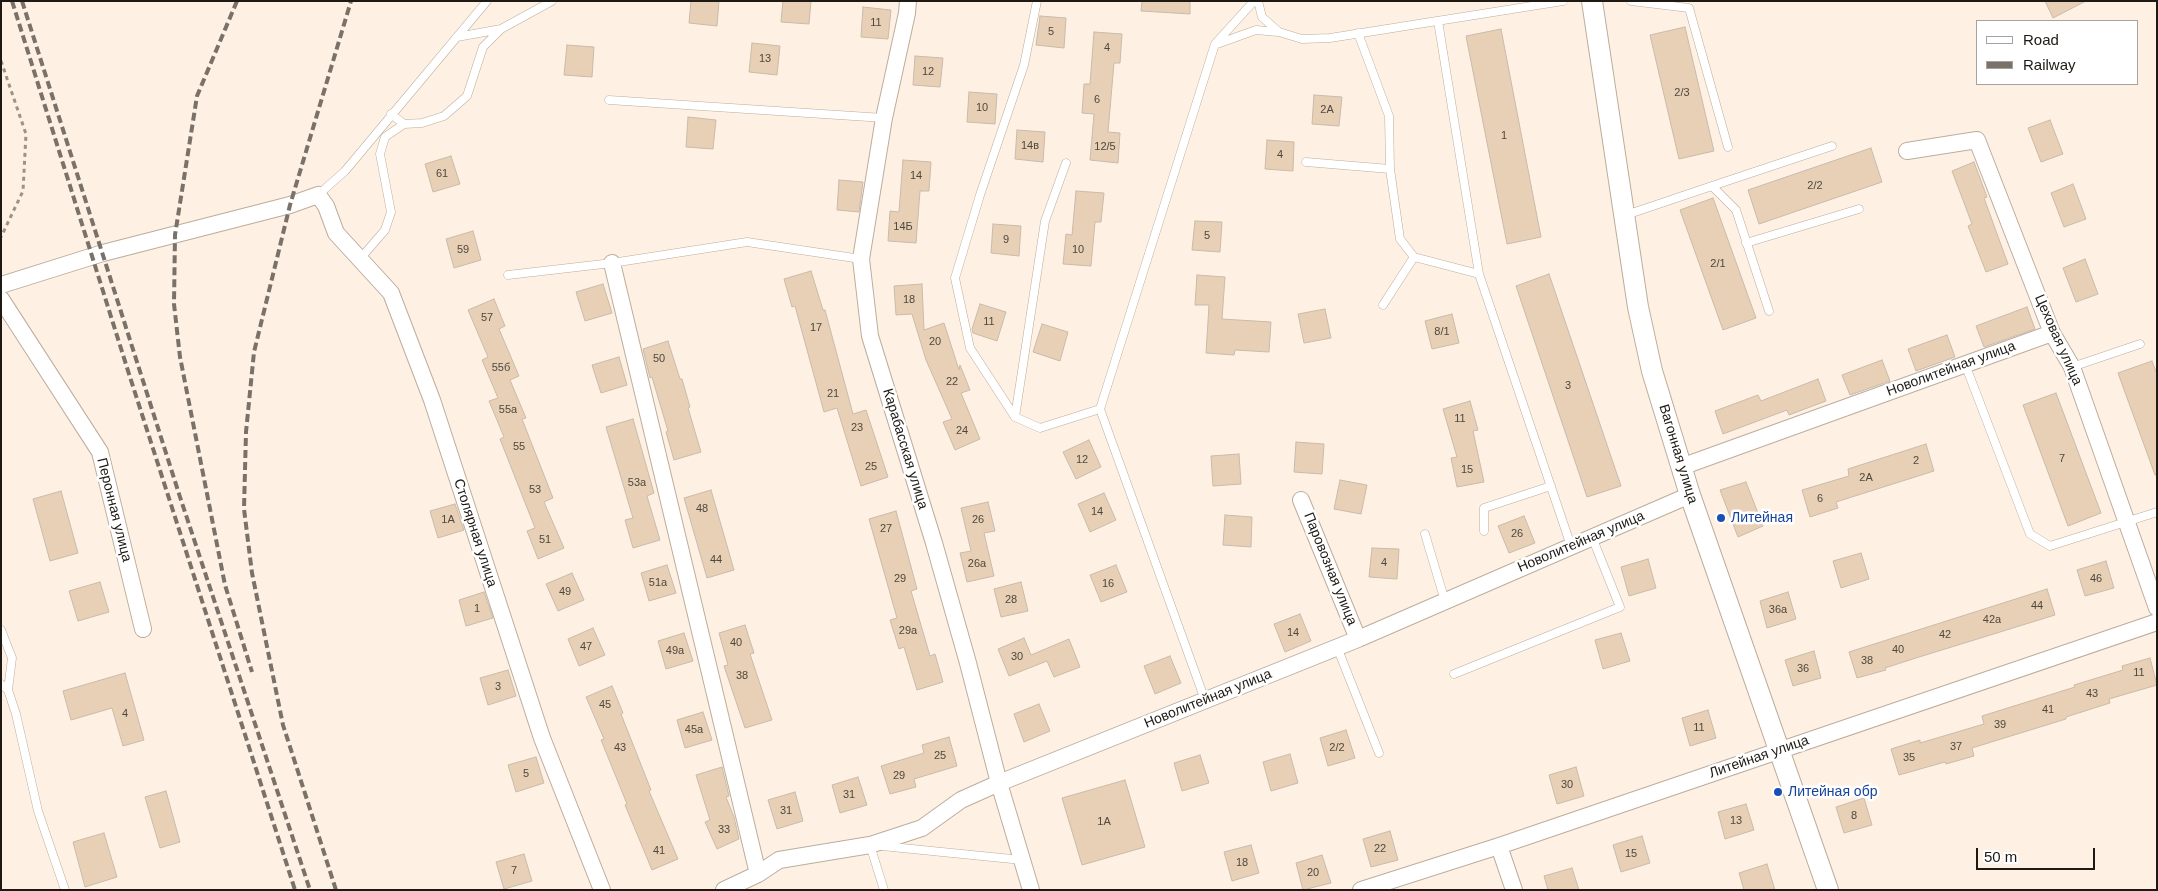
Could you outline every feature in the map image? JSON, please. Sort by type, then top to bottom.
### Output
[{"type":"street","name":"Карабасская улица","points":[[908,1],[884,118],[861,259],[870,336],[934,543],[968,663],[998,783],[1031,890]]},
{"type":"street","name":"Вагонная улица","points":[[1592,1],[1638,307],[1652,371],[1690,495],[1828,890]]},
{"type":"street","name":"Цеховая улица","points":[[1907,151],[1977,140],[2052,333],[2072,367],[2157,608]]},
{"type":"street","name":"Столярная улица","points":[[318,195],[326,206],[336,233],[392,293],[432,400],[542,738],[602,890]]},
{"type":"street","points":[[1,285],[103,254],[290,205],[318,195]]},
{"type":"street","points":[[612,263],[758,874]]},
{"type":"street","name":"Перонная улица","points":[[1,299],[100,452],[143,629]]},
{"type":"street","name":"Новолитейная улица","points":[[1681,467],[2052,333]]},
{"type":"street","name":"Новолитейная улица","points":[[724,890],[758,874],[780,860],[870,845],[922,828],[962,800],[998,783],[1358,639],[1690,495]]},
{"type":"street","name":"Паровозная улица","points":[[1301,500],[1358,639]]},
{"type":"street","name":"Литейная улица","points":[[1361,890],[1499,846],[2157,622]]},
{"type":"street","points":[[1499,846],[1514,890]]},
{"type":"lane","points":[[318,195],[345,171],[487,1]]},
{"type":"lane","points":[[360,259],[385,230],[391,212],[380,154],[385,137],[404,124],[422,123],[444,116],[467,96],[483,47],[501,29],[552,1]]},
{"type":"lane","points":[[1037,1],[1024,65],[980,195],[955,278],[970,348],[1015,417],[1040,428],[1100,409]]},
{"type":"lane","points":[[1205,700],[1100,409],[1216,44],[1254,1]]},
{"type":"lane","points":[[1258,1],[1262,17],[1279,32]]},
{"type":"lane","points":[[1216,44],[1256,30],[1279,32],[1302,39],[1358,33],[1563,1]]},
{"type":"lane","points":[[1632,1],[1690,8],[1728,148]]},
{"type":"lane","points":[[1438,20],[1479,274],[1572,546]]},
{"type":"lane","points":[[457,36],[501,29]]},
{"type":"lane","points":[[1358,33],[1389,116],[1390,169],[1400,239],[1414,257],[1479,274]]},
{"type":"lane","points":[[609,100],[884,118]]},
{"type":"lane","points":[[391,114],[404,124]]},
{"type":"lane","points":[[1624,216],[1832,146]]},
{"type":"lane","points":[[1306,162],[1390,169]]},
{"type":"lane","points":[[1015,417],[1045,221],[1066,163]]},
{"type":"lane","points":[[1712,186],[1736,210],[1769,311]]},
{"type":"lane","points":[[1746,243],[1859,209]]},
{"type":"lane","points":[[508,275],[612,263],[747,242],[861,259]]},
{"type":"lane","points":[[1383,305],[1414,257]]},
{"type":"lane","points":[[2072,367],[2140,344]]},
{"type":"lane","points":[[1965,364],[2030,534],[2050,546],[2157,512]]},
{"type":"lane","points":[[1484,531],[1484,508],[1551,486]]},
{"type":"lane","points":[[1425,534],[1445,601]]},
{"type":"lane","points":[[1454,674],[1620,607],[1592,538]]},
{"type":"lane","points":[[1,630],[12,658],[8,690],[16,714],[38,811],[65,890]]},
{"type":"lane","points":[[1337,647],[1379,753]]},
{"type":"lane","points":[[1,684],[8,690]]},
{"type":"lane","points":[[884,890],[870,845],[1022,860]]},
{"type":"path","points":[[1,61],[26,134],[23,191],[1,237]]},
{"type":"building","points":[[691,1],[719,1],[717,26],[689,23]]},
{"type":"building","points":[[783,1],[811,1],[809,24],[781,22]]},
{"type":"building","points":[[1142,1],[1190,1],[1190,14],[1141,11]]},
{"type":"building","points":[[2045,1],[2086,1],[2053,18]]},
{"type":"building","points":[[863,7],[891,10],[888,39],[861,37]]},
{"type":"building","points":[[1040,16],[1066,18],[1064,48],[1036,45]]},
{"type":"building","points":[[1685,27],[1714,151],[1679,159],[1650,35]]},
{"type":"building","points":[[1501,29],[1541,237],[1507,244],[1466,36]]},
{"type":"building","points":[[1094,32],[1122,34],[1120,63],[1114,63],[1108,132],[1120,133],[1118,163],[1090,160],[1094,114],[1082,113],[1084,84],[1090,84]]},
{"type":"building","points":[[752,43],[780,46],[777,75],[749,72]]},
{"type":"building","points":[[567,45],[594,47],[592,77],[564,75]]},
{"type":"building","points":[[915,56],[943,58],[940,87],[913,85]]},
{"type":"building","points":[[969,92],[997,94],[995,124],[967,122]]},
{"type":"building","points":[[1314,95],[1342,97],[1339,126],[1312,124]]},
{"type":"building","points":[[688,117],[716,120],[713,149],[686,147]]},
{"type":"building","points":[[2050,120],[2063,154],[2041,162],[2028,128]]},
{"type":"building","points":[[1017,130],[1045,132],[1043,162],[1015,159]]},
{"type":"building","points":[[1267,140],[1294,142],[1293,171],[1265,169]]},
{"type":"building","points":[[1871,148],[1882,182],[1759,224],[1748,190]]},
{"type":"building","points":[[451,156],[460,184],[433,192],[425,164]]},
{"type":"building","points":[[903,160],[931,162],[929,191],[920,191],[916,243],[888,241],[890,211],[899,212]]},
{"type":"building","points":[[1974,162],[1987,197],[1984,198],[2008,264],[1986,272],[1968,226],[1972,224],[1952,171]]},
{"type":"building","points":[[839,180],[863,182],[859,212],[837,210]]},
{"type":"building","points":[[2073,184],[2086,219],[2064,227],[2051,193]]},
{"type":"building","points":[[1076,191],[1104,193],[1101,222],[1095,222],[1091,266],[1063,264],[1066,234],[1072,235]]},
{"type":"building","points":[[1713,198],[1756,318],[1723,330],[1680,210]]},
{"type":"building","points":[[1195,221],[1222,222],[1220,252],[1192,250]]},
{"type":"building","points":[[993,224],[1021,226],[1019,256],[991,253]]},
{"type":"building","points":[[473,231],[481,260],[454,268],[446,239]]},
{"type":"building","points":[[2085,259],[2098,294],[2076,302],[2063,268]]},
{"type":"building","points":[[811,271],[823,310],[825,310],[853,414],[866,410],[888,477],[861,486],[837,408],[824,412],[795,306],[792,307],[784,279]]},
{"type":"building","points":[[1549,274],[1621,486],[1587,497],[1516,286]]},
{"type":"building","points":[[1197,275],[1225,277],[1222,319],[1271,322],[1269,352],[1235,350],[1234,355],[1206,353],[1209,305],[1195,305]]},
{"type":"building","points":[[603,284],[612,313],[585,321],[576,292]]},
{"type":"building","points":[[922,284],[924,330],[944,323],[959,370],[960,365],[970,390],[961,393],[980,439],[955,450],[943,422],[952,419],[926,360],[912,314],[896,315],[894,286]]},
{"type":"building","points":[[494,299],[505,326],[499,329],[519,376],[510,380],[526,418],[522,419],[553,498],[544,502],[564,548],[538,559],[527,531],[535,528],[500,439],[504,437],[489,401],[498,398],[482,360],[488,357],[468,310]]},
{"type":"building","points":[[980,304],[1006,312],[997,341],[973,333],[972,329]]},
{"type":"building","points":[[2027,307],[2035,329],[1984,347],[1976,326]]},
{"type":"building","points":[[1325,309],[1331,338],[1304,343],[1298,314]]},
{"type":"building","points":[[1452,314],[1459,343],[1432,349],[1425,321]]},
{"type":"building","points":[[1042,324],[1068,332],[1060,361],[1033,352]]},
{"type":"building","points":[[1947,335],[1955,357],[1916,371],[1908,349]]},
{"type":"building","points":[[668,341],[680,379],[682,379],[701,452],[674,460],[666,432],[668,431],[652,377],[650,378],[643,349]]},
{"type":"building","points":[[619,357],[627,385],[601,393],[592,365]]},
{"type":"building","points":[[1882,360],[1890,381],[1850,395],[1842,375]]},
{"type":"building","points":[[2152,361],[2157,374],[2157,475],[2155,475],[2118,373]]},
{"type":"building","points":[[1818,379],[1826,401],[1789,415],[1787,410],[1723,434],[1715,411],[1758,395],[1761,401]]},
{"type":"building","points":[[2056,393],[2101,513],[2068,526],[2023,405]]},
{"type":"building","points":[[1470,401],[1478,430],[1473,431],[1484,482],[1457,487],[1451,458],[1457,457],[1443,409]]},
{"type":"building","points":[[633,419],[654,493],[647,496],[660,540],[633,548],[625,520],[633,518],[606,427]]},
{"type":"building","points":[[1089,440],[1101,467],[1076,479],[1063,452]]},
{"type":"building","points":[[1296,442],[1324,444],[1322,474],[1294,472]]},
{"type":"building","points":[[1926,444],[1934,471],[1836,502],[1838,508],[1810,517],[1802,490],[1849,476],[1848,469]]},
{"type":"building","points":[[1239,454],[1241,484],[1213,486],[1211,456]]},
{"type":"building","points":[[1340,480],[1367,485],[1361,514],[1334,509]]},
{"type":"building","points":[[1746,482],[1763,526],[1738,537],[1720,490]]},
{"type":"building","points":[[711,490],[734,570],[707,578],[684,498]]},
{"type":"building","points":[[61,491],[78,553],[50,561],[33,499]]},
{"type":"building","points":[[1104,493],[1116,520],[1090,532],[1078,504]]},
{"type":"building","points":[[988,502],[995,531],[984,533],[994,576],[967,582],[960,553],[971,551],[961,508]]},
{"type":"building","points":[[455,504],[464,530],[438,538],[430,511]]},
{"type":"building","points":[[896,511],[917,589],[911,591],[930,656],[935,654],[943,682],[917,690],[904,647],[899,649],[890,620],[897,618],[869,519]]},
{"type":"building","points":[[1225,515],[1252,517],[1251,547],[1223,545]]},
{"type":"building","points":[[1524,516],[1535,543],[1509,553],[1498,526]]},
{"type":"building","points":[[1372,548],[1399,549],[1397,579],[1369,577]]},
{"type":"building","points":[[1861,553],[1869,579],[1841,588],[1833,561]]},
{"type":"building","points":[[1648,559],[1656,588],[1629,596],[1621,567]]},
{"type":"building","points":[[2106,561],[2114,588],[2085,596],[2077,570]]},
{"type":"building","points":[[667,565],[676,593],[649,601],[641,573]]},
{"type":"building","points":[[1116,565],[1127,592],[1101,602],[1090,575]]},
{"type":"building","points":[[572,573],[584,600],[558,611],[546,584]]},
{"type":"building","points":[[100,582],[109,612],[78,621],[69,591]]},
{"type":"building","points":[[1021,582],[1028,611],[1001,617],[994,589]]},
{"type":"building","points":[[2047,589],[2055,615],[1857,678],[1849,652]]},
{"type":"building","points":[[484,592],[493,618],[466,626],[459,600]]},
{"type":"building","points":[[1788,592],[1796,619],[1767,628],[1760,601]]},
{"type":"building","points":[[1300,614],[1311,641],[1285,652],[1274,624]]},
{"type":"building","points":[[745,625],[754,653],[750,654],[772,720],[745,728],[724,666],[728,665],[719,633]]},
{"type":"building","points":[[593,628],[605,655],[579,666],[568,639]]},
{"type":"building","points":[[684,633],[693,661],[666,669],[658,641]]},
{"type":"building","points":[[1621,633],[1630,661],[1603,669],[1595,640]]},
{"type":"building","points":[[1024,638],[1031,655],[1069,639],[1080,667],[1054,677],[1047,661],[1009,676],[998,649]]},
{"type":"building","points":[[1814,651],[1821,678],[1793,686],[1785,660]]},
{"type":"building","points":[[1170,656],[1181,683],[1155,694],[1144,666]]},
{"type":"building","points":[[2150,658],[2157,685],[2109,699],[2110,703],[2066,717],[2066,719],[1972,748],[1974,756],[1899,775],[1891,749],[1920,740],[1920,743],[1984,724],[1982,716],[2075,687],[2074,685],[2123,670],[2122,666]]},
{"type":"building","points":[[508,670],[516,696],[488,705],[480,678]]},
{"type":"building","points":[[125,673],[144,740],[123,746],[112,708],[71,720],[63,691]]},
{"type":"building","points":[[612,686],[651,790],[649,791],[678,859],[652,870],[625,805],[627,804],[601,740],[604,739],[586,697]]},
{"type":"building","points":[[1039,704],[1050,731],[1024,742],[1014,714]]},
{"type":"building","points":[[1708,710],[1716,738],[1690,746],[1682,718]]},
{"type":"building","points":[[703,712],[712,740],[685,748],[677,720]]},
{"type":"building","points":[[1346,730],[1355,758],[1328,766],[1320,738]]},
{"type":"building","points":[[949,737],[957,766],[914,779],[916,787],[890,794],[881,766],[924,753],[922,745]]},
{"type":"building","points":[[1290,754],[1298,783],[1271,791],[1263,762]]},
{"type":"building","points":[[1200,755],[1209,783],[1182,791],[1174,763]]},
{"type":"building","points":[[536,757],[544,783],[516,792],[508,765]]},
{"type":"building","points":[[722,767],[729,796],[726,797],[734,817],[739,839],[717,849],[705,822],[710,820],[696,775]]},
{"type":"building","points":[[1576,767],[1584,796],[1557,804],[1549,775]]},
{"type":"building","points":[[858,777],[867,805],[840,813],[832,785]]},
{"type":"building","points":[[1125,780],[1145,847],[1082,865],[1062,798]]},
{"type":"building","points":[[166,791],[180,842],[160,848],[145,797]]},
{"type":"building","points":[[795,792],[803,821],[777,829],[768,800]]},
{"type":"building","points":[[1864,798],[1872,825],[1844,833],[1836,807]]},
{"type":"building","points":[[1746,804],[1754,830],[1725,839],[1718,812]]},
{"type":"building","points":[[1390,831],[1398,860],[1371,867],[1363,839]]},
{"type":"building","points":[[104,833],[117,877],[85,887],[73,842]]},
{"type":"building","points":[[1642,836],[1650,863],[1621,872],[1613,845]]},
{"type":"building","points":[[1251,845],[1259,873],[1232,881],[1224,852]]},
{"type":"building","points":[[524,854],[532,881],[504,889],[496,862]]},
{"type":"building","points":[[1322,855],[1331,883],[1303,890],[1296,863]]},
{"type":"building","points":[[1767,864],[1775,890],[1744,890],[1739,873]]},
{"type":"building","points":[[1572,868],[1579,890],[1548,890],[1544,876]]},
{"type":"railway","points":[[12,1],[129,374],[295,890]]},
{"type":"railway","points":[[22,1],[180,497],[310,890]]},
{"type":"railway","points":[[237,1],[197,96],[175,235],[174,304],[180,357],[225,585],[252,672]]},
{"type":"railway","points":[[336,890],[283,725],[252,573],[244,509],[246,432],[254,352],[290,205],[351,1]]},
{"type":"place","name":"Литейная","points":[[1721,518]]},
{"type":"place","name":"Литейная обр","points":[[1778,792]]}]
